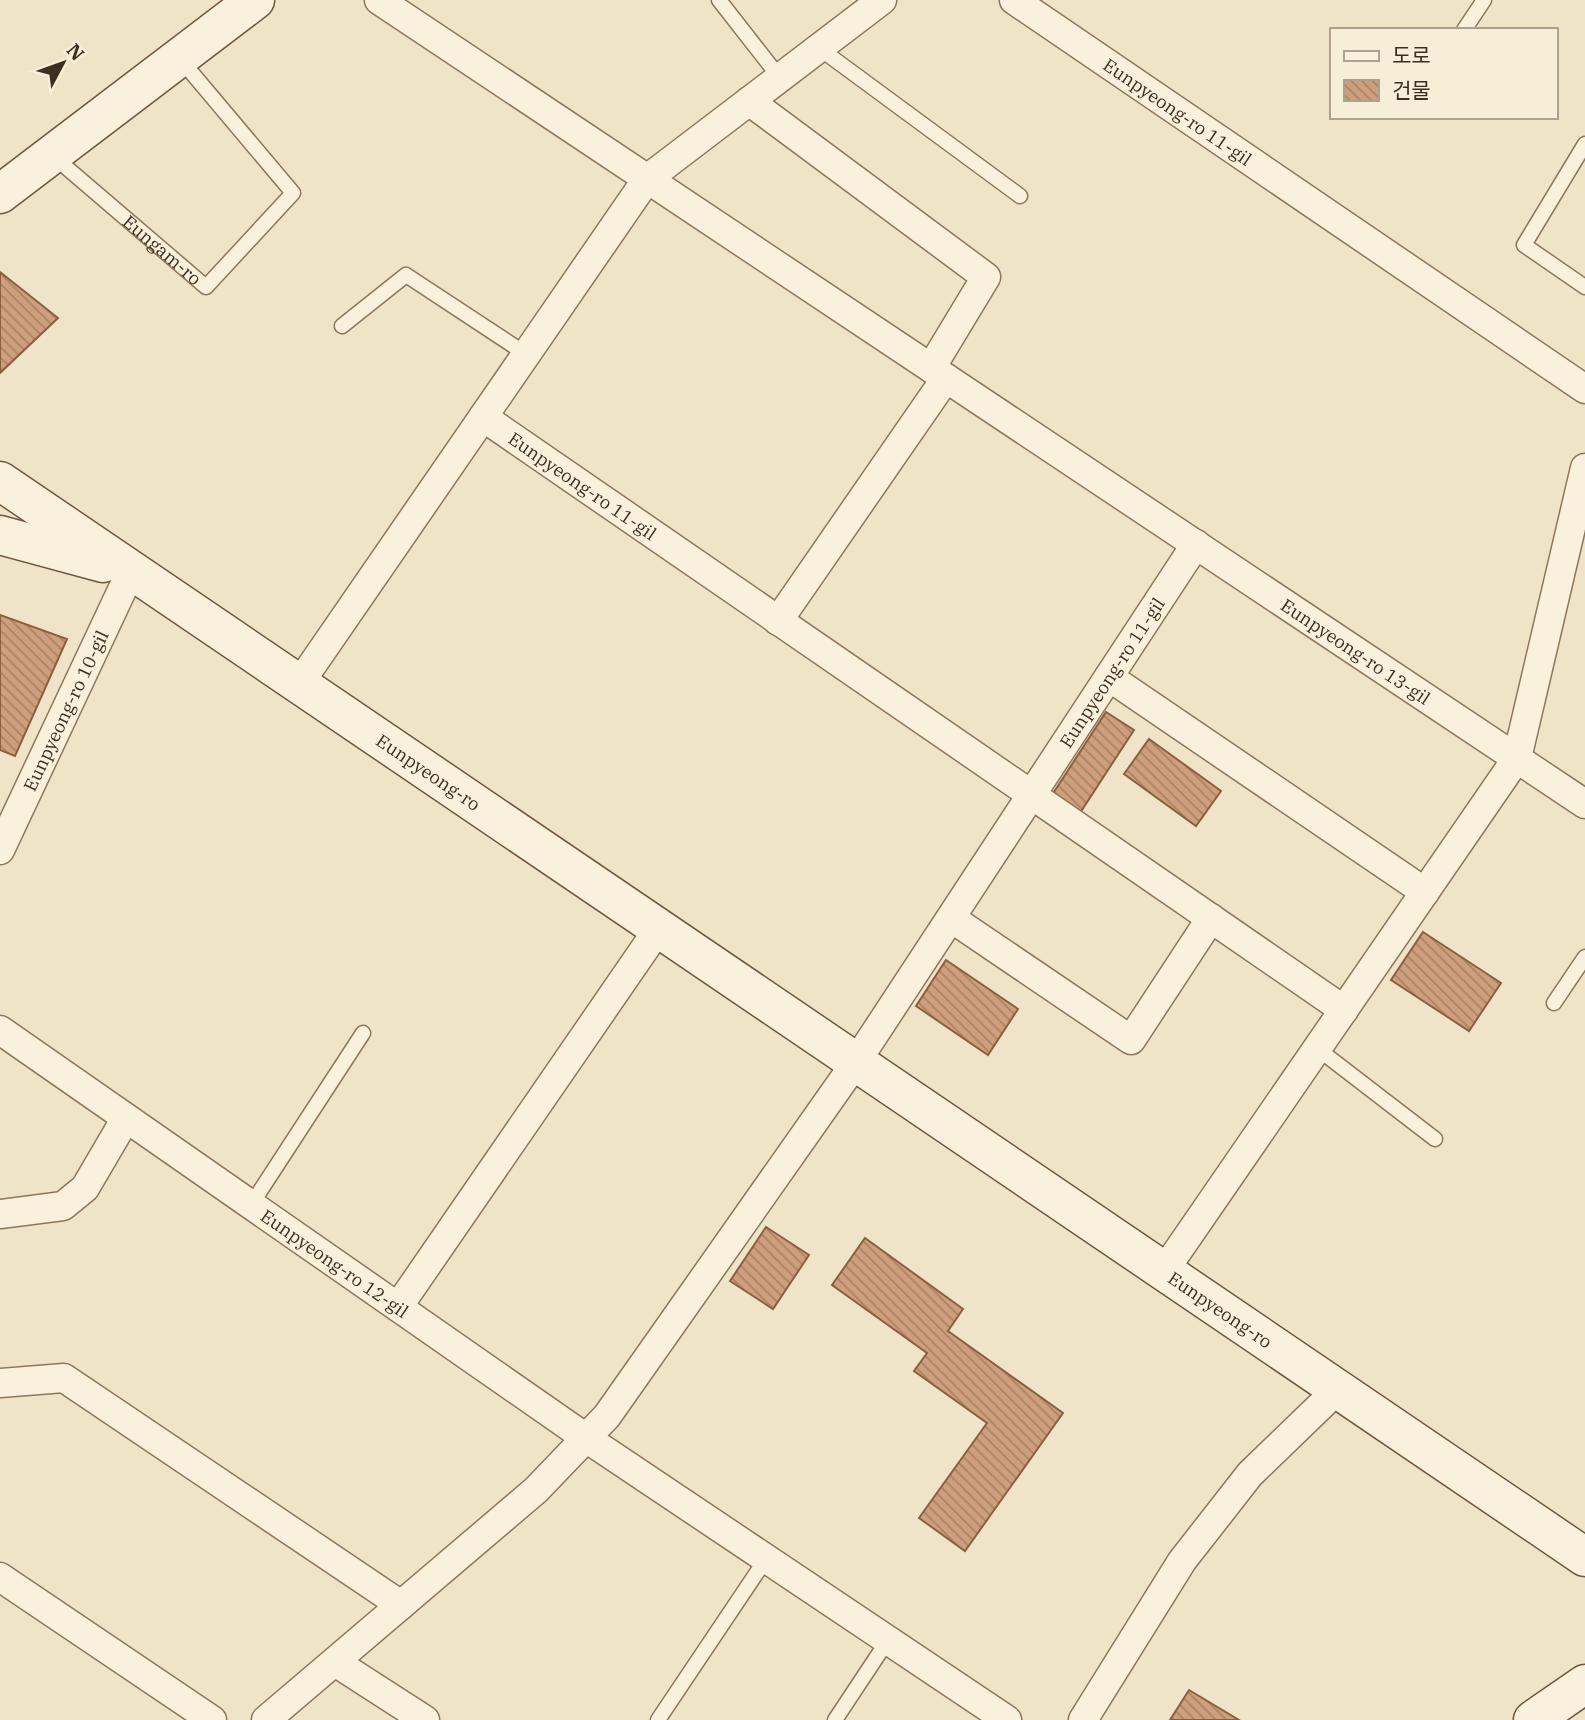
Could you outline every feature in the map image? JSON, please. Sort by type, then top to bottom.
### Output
[{"type":"main road","points":[[0,194],[255,0]]},
{"type":"main road","name":"Eunpyeong-ro","points":[[0,481],[1585,1557]]},
{"type":"main road","points":[[0,535],[131,571]]},
{"type":"main road","points":[[1533,1720],[1585,1684]]},
{"type":"street","points":[[379,0],[1196,544]]},
{"type":"street","points":[[299,684],[647,179],[882,0]]},
{"type":"street","name":"Eunpyeong-ro 11-gil","points":[[1014,0],[1585,389]]},
{"type":"street","points":[[749,101],[986,276],[938,373],[778,621]]},
{"type":"street","name":"Eunpyeong-ro 11-gil","points":[[483,417],[1032,795],[1196,544]]},
{"type":"street","points":[[1164,1271],[1517,758],[1585,468]]},
{"type":"street","name":"Eunpyeong-ro 13-gil","points":[[1196,544],[1584,800]]},
{"type":"street","name":"Eunpyeong-ro 10-gil","points":[[0,850],[131,571]]},
{"type":"street","points":[[1109,677],[1425,892]]},
{"type":"street","points":[[266,1720],[536,1490],[607,1416],[856,1062],[1032,795],[1344,1010]]},
{"type":"street","points":[[951,918],[1131,1040],[1212,918]]},
{"type":"street","points":[[398,1307],[659,928]]},
{"type":"street","points":[[0,1030],[251,1205]]},
{"type":"street","points":[[0,1214],[63,1206],[85,1188],[126,1118]]},
{"type":"street","name":"Eunpyeong-ro 12-gil","points":[[251,1205],[586,1438],[1007,1720]]},
{"type":"street","points":[[0,1383],[64,1378],[401,1605]]},
{"type":"street","points":[[1083,1720],[1191,1550],[1250,1474],[1338,1389]]},
{"type":"street","points":[[0,1577],[212,1720]]},
{"type":"street","points":[[335,1662],[425,1720]]},
{"type":"lane","points":[[719,0],[780,78]]},
{"type":"lane","points":[[1465,28],[1485,0]]},
{"type":"lane","points":[[819,48],[1020,196]]},
{"type":"lane","name":"Eungam-ro","points":[[51,155],[206,287],[293,193],[179,58]]},
{"type":"lane","points":[[1585,144],[1524,245],[1585,287]]},
{"type":"lane","points":[[342,326],[406,275],[526,354]]},
{"type":"lane","points":[[1554,1003],[1585,957]]},
{"type":"lane","name":"Eunpyeong-ro 12-gil","points":[[251,1205],[363,1033]]},
{"type":"lane","points":[[1318,1049],[1435,1139]]},
{"type":"lane","points":[[658,1720],[766,1559]]},
{"type":"lane","points":[[835,1720],[888,1640]]},
{"type":"building","points":[[0,272],[58,318],[0,373]]},
{"type":"building","points":[[0,615],[67,639],[15,756],[0,750]]},
{"type":"building","points":[[1106,712],[1134,730],[1078,816],[1050,798]]},
{"type":"building","points":[[1149,739],[1221,791],[1196,826],[1124,774]]},
{"type":"building","points":[[1423,932],[1501,983],[1469,1031],[1391,980]]},
{"type":"building","points":[[946,960],[1018,1009],[988,1055],[916,1006]]},
{"type":"building","points":[[766,1227],[809,1255],[773,1309],[730,1281]]},
{"type":"building","points":[[865,1238],[963,1309],[948,1331],[1063,1413],[965,1551],[919,1518],[987,1423],[914,1371],[927,1353],[832,1285]]},
{"type":"building","points":[[1189,1690],[1239,1720],[1170,1720]]}]
